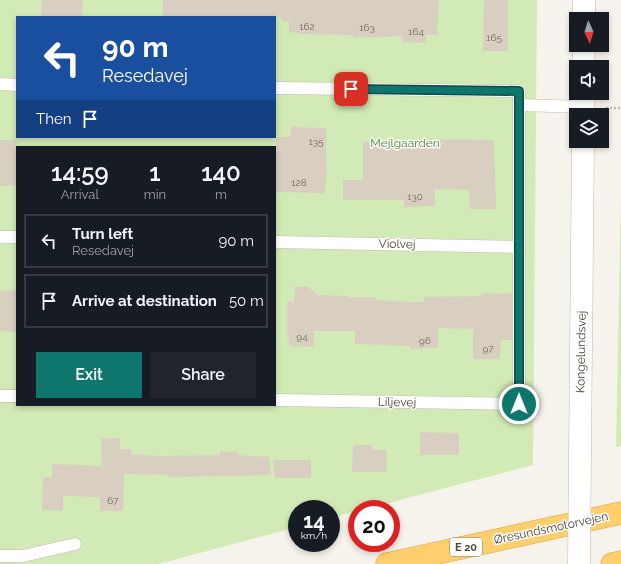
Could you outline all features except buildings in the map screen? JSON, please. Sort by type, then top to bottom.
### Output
[{"type":"highway","name":"Øresundsmotorvejen","points":[[386,564],[621,513]]},
{"type":"highway","points":[[612,564],[621,562]]},
{"type":"street","points":[[584,0],[584,12]]},
{"type":"street","name":"Kongelundsvej","points":[[579,564],[583,148]]},
{"type":"lane","points":[[0,84],[16,84]]},
{"type":"lane","points":[[276,88],[519,91],[519,247]]},
{"type":"lane","points":[[519,105],[583,105]]},
{"type":"lane","points":[[0,237],[16,237]]},
{"type":"lane","name":"Violvej","points":[[276,242],[519,247]]},
{"type":"lane","name":"Liljevej","points":[[276,400],[519,404],[519,247]]},
{"type":"lane","points":[[0,396],[16,396]]},
{"type":"lane","points":[[0,556],[23,556],[75,544]]},
{"type":"green space","name":"Mejlgaarden","points":[[0,0],[537,0],[533,465],[400,500],[348,500],[348,513],[340,516],[340,500],[288,500],[288,529],[158,564],[0,564]]},
{"type":"green space","points":[[621,199],[621,446],[616,447]]},
{"type":"route","points":[[351,89],[519,91],[519,404]]}]
